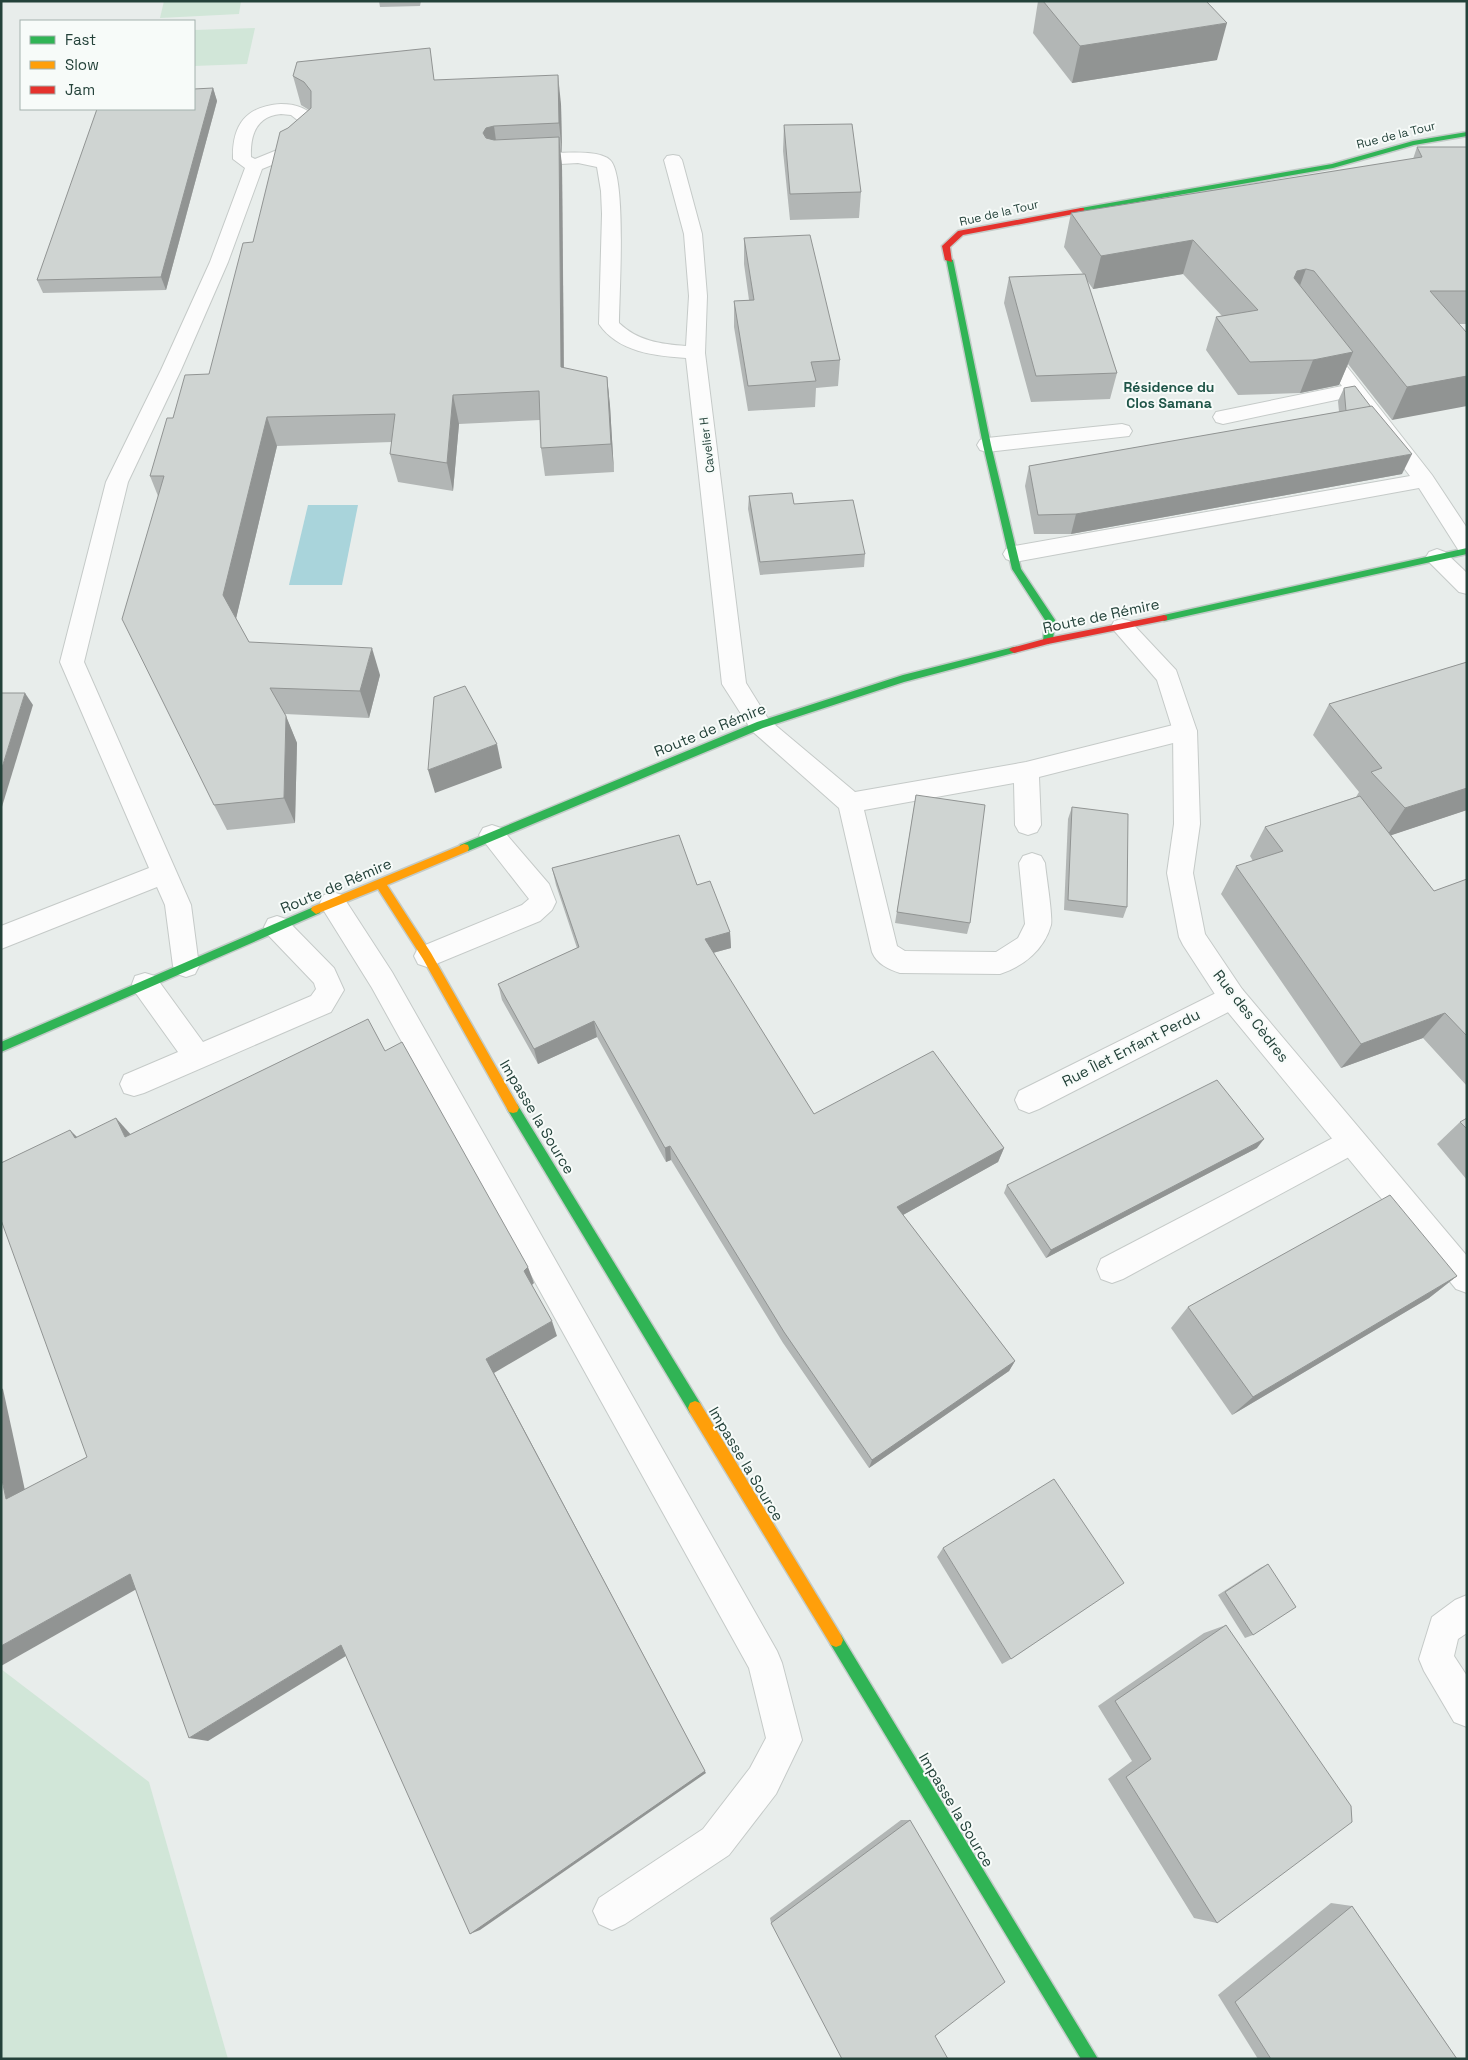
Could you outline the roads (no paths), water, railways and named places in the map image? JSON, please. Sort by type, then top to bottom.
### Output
[{"type":"street","name":"Rue de la Tour","points":[[1048,641],[1050,620],[1017,569],[987,445],[946,246],[961,234],[1035,218],[1333,166],[1413,143],[1467,134]]},
{"type":"street","points":[[508,162],[582,158],[604,163],[608,170],[612,201],[609,324],[619,336],[647,349],[695,353]]},
{"type":"street","name":"Cavelier H","points":[[673,160],[693,234],[698,296],[695,353],[734,684],[760,725],[850,803]]},
{"type":"street","points":[[186,966],[178,905],[72,662],[118,482],[219,262],[254,166]]},
{"type":"street","points":[[1310,332],[1425,480],[1467,546]]},
{"type":"street","points":[[1223,417],[1355,390]]},
{"type":"street","points":[[987,445],[1122,431]]},
{"type":"street","points":[[1014,554],[1425,480]]},
{"type":"street","name":"Route de Rémire","points":[[1,1047],[380,883],[760,725],[903,679],[1048,641],[1122,627],[1467,551]]},
{"type":"street","points":[[1437,558],[1467,586]]},
{"type":"street","name":"Rue des Cèdres","points":[[1122,627],[1168,676],[1185,731],[1187,824],[1180,872],[1192,937],[1232,997],[1467,1279]]},
{"type":"street","points":[[1032,863],[1038,924],[1027,946],[1000,963],[900,962],[885,952],[850,803],[1026,771],[1185,731]]},
{"type":"street","points":[[1026,771],[1028,825]]},
{"type":"street","points":[[427,956],[531,913],[543,902],[540,891],[492,836]]},
{"type":"street","points":[[1,938],[164,873]]},
{"type":"street","name":"Impasse la Source","points":[[380,883],[427,956],[513,1108],[1090,2059]]},
{"type":"street","points":[[333,903],[382,980],[765,1663],[784,1740],[762,1781],[716,1842],[612,1911]]},
{"type":"street","points":[[134,1084],[320,1004],[330,990],[324,976],[277,927]]},
{"type":"street","points":[[145,984],[197,1056]]},
{"type":"street","name":"Rue Îlet Enfant Perdu","points":[[1029,1100],[1232,997]]},
{"type":"street","points":[[1112,1269],[1352,1141]]},
{"type":"street","points":[[1467,1612],[1444,1629],[1436,1659],[1467,1709]]},
{"type":"water","points":[[308,505],[358,505],[342,585],[289,585]]},
{"type":"district","name":"Résidence du Clos Samana","points":[[1169,396]]}]
